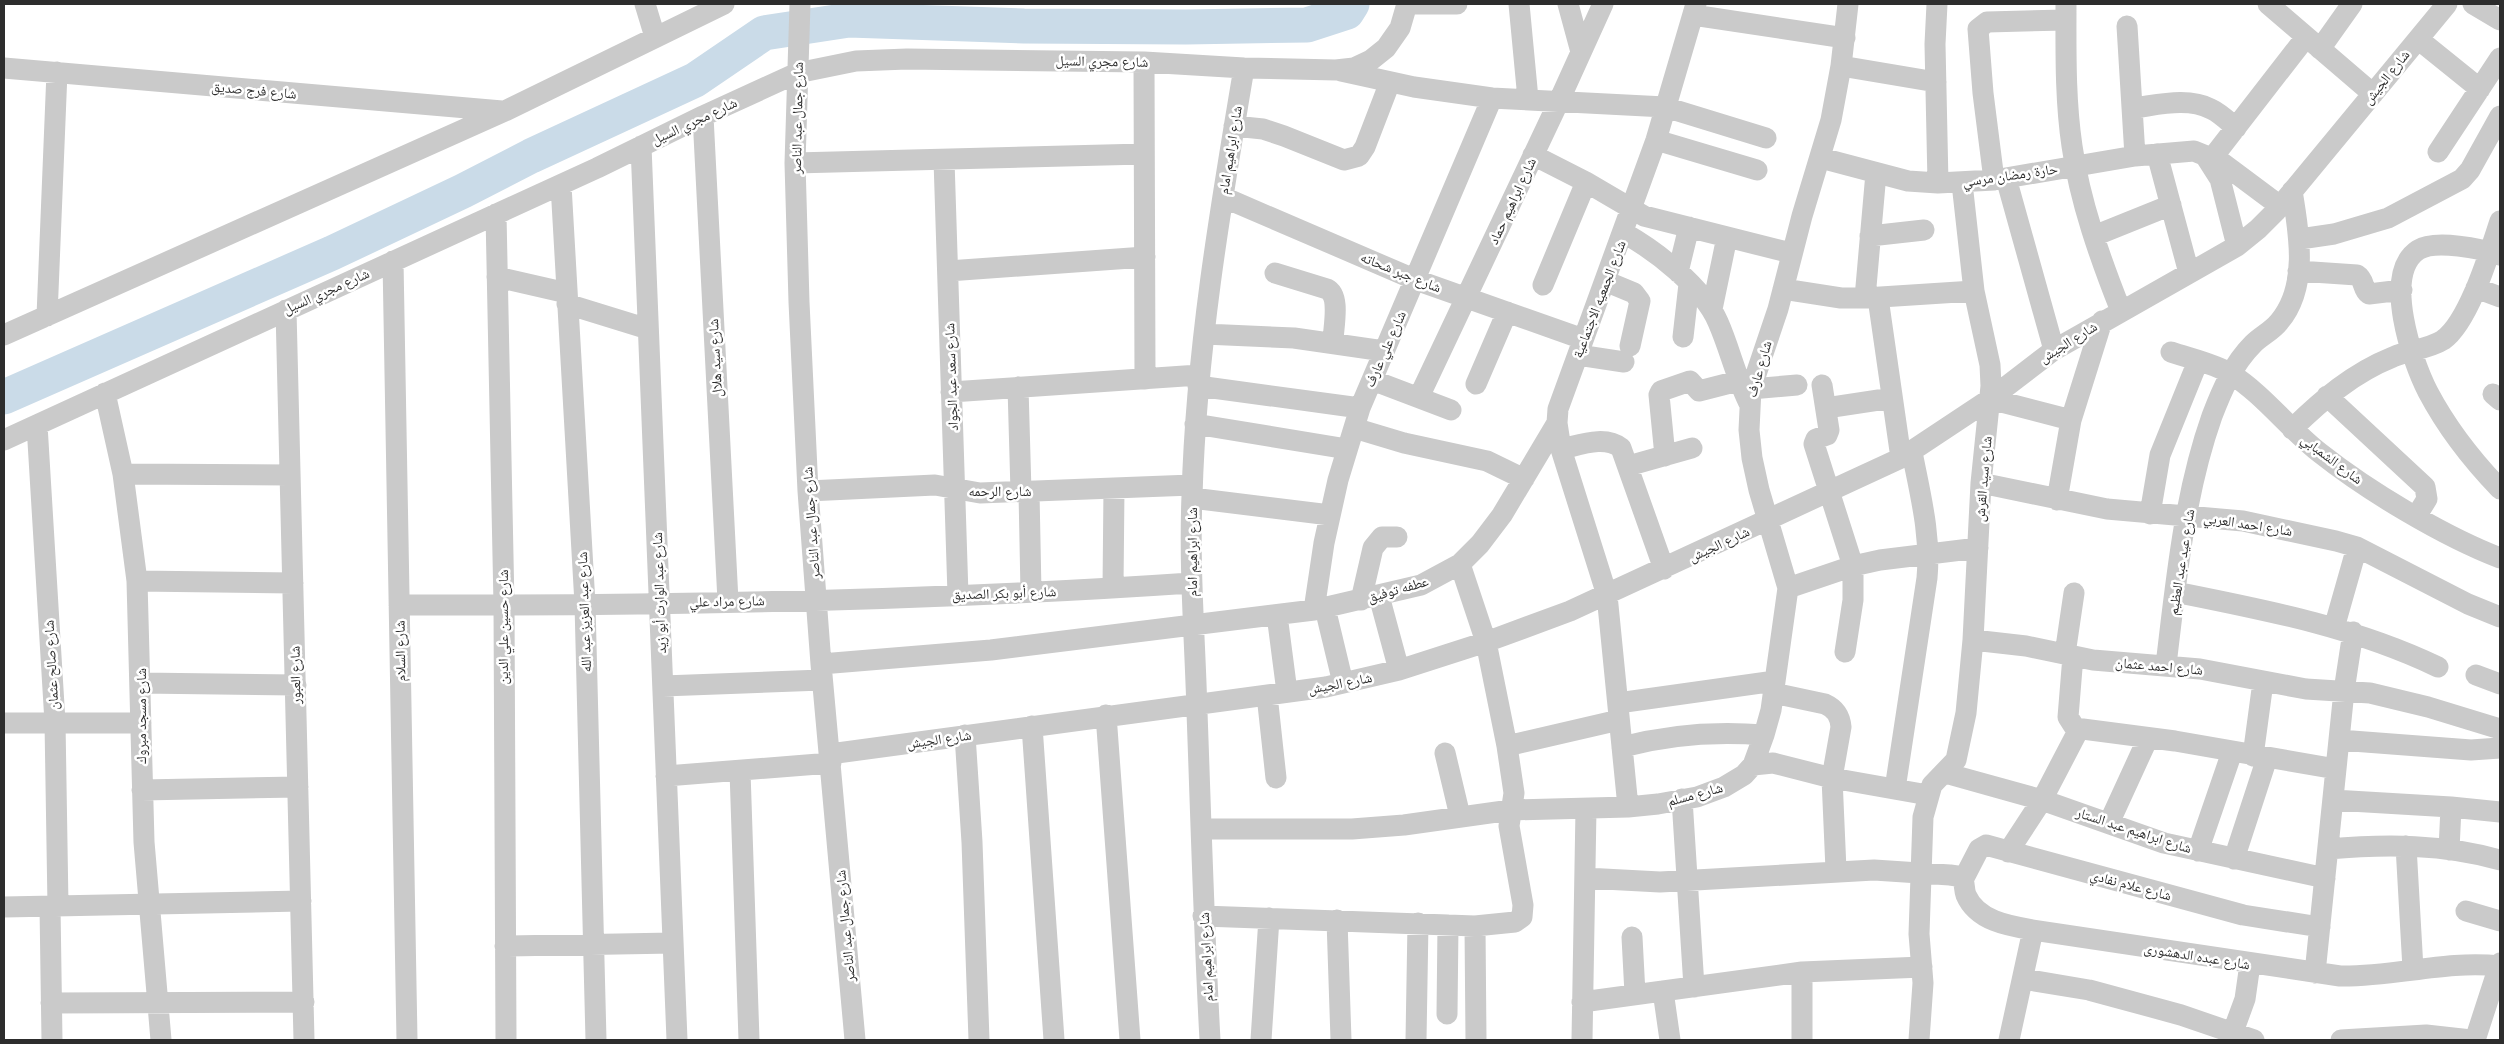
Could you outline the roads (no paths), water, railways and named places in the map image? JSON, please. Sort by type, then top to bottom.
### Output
[{"type":"street","points":[[645,4],[655,37]]},
{"type":"street","points":[[4,334],[504,111],[724,4]]},
{"type":"street","name":"شارع جمال عبد الناصر","points":[[800,4],[795,163],[799,302],[808,491],[855,1040]]},
{"type":"street","points":[[1407,4],[1457,4]]},
{"type":"street","name":"شارع مجري السيل","points":[[4,440],[560,185],[703,116],[798,64],[907,59],[1144,62],[1244,68],[1336,70],[1354,68],[1371,60],[1386,48],[1400,28],[1407,4]]},
{"type":"street","points":[[1519,4],[1528,99]]},
{"type":"street","points":[[1568,4],[1581,52]]},
{"type":"street","name":"شارع ابراهيم حماد","points":[[1419,397],[1534,155],[1603,4]]},
{"type":"street","name":"شارع عارف","points":[[1753,764],[1764,735],[1774,687],[1788,588],[1752,458],[1746,392],[1783,289],[1791,253],[1831,120],[1841,66],[1848,4]]},
{"type":"street","points":[[1937,4],[1938,183]]},
{"type":"street","points":[[2270,4],[2372,94]]},
{"type":"street","points":[[2207,155],[2236,128],[2313,43],[2352,4]]},
{"type":"street","name":"شارع الجيش","points":[[666,776],[740,771],[830,759],[965,735],[1343,684],[1399,670],[1486,642],[1607,595],[1907,455],[1990,399],[2054,350],[2237,246],[2258,230],[2286,198],[2447,4]]},
{"type":"street","points":[[2473,4],[2500,20]]},
{"type":"street","points":[[1694,9],[1845,38]]},
{"type":"street","name":"شارع الجمعيه الاجتماعية","points":[[1628,807],[1607,595],[1561,449],[1557,423],[1561,396],[1624,233],[1656,140],[1694,9]]},
{"type":"street","points":[[2054,350],[2000,179],[1982,84],[1978,28],[1987,22],[2066,12],[2068,103],[2076,166],[2094,236],[2121,311]]},
{"type":"street","points":[[2127,26],[2135,156]]},
{"type":"street","points":[[2418,39],[2480,88]]},
{"type":"street","points":[[2438,152],[2500,58]]},
{"type":"street","points":[[1144,62],[1145,379]]},
{"type":"street","points":[[1841,66],[1936,82]]},
{"type":"street","name":"شارع فرج صديق","points":[[4,68],[504,111]]},
{"type":"street","name":"شارع ابراهيم امام","points":[[1210,1040],[1203,916],[1202,829],[1191,583],[1192,491],[1195,424],[1204,334],[1223,197],[1244,68]]},
{"type":"street","points":[[1336,70],[1390,82],[1492,98],[1665,107],[1766,138]]},
{"type":"street","points":[[47,316],[57,72]]},
{"type":"street","points":[[1234,126],[1263,129],[1337,158],[1352,159],[1359,156],[1365,147],[1390,82]]},
{"type":"street","name":"شارع علي عارف","points":[[1343,684],[1320,609],[1330,515],[1357,418],[1492,98]]},
{"type":"street","points":[[2133,108],[2185,102],[2199,104],[2212,109],[2236,128]]},
{"type":"street","name":"شارع سيد هلال","points":[[703,116],[728,601]]},
{"type":"street","points":[[2300,239],[2334,234],[2388,218],[2462,179],[2470,170],[2500,116]]},
{"type":"street","points":[[1656,140],[1757,170]]},
{"type":"street","name":"شارع عبد الوارث أبو زيد","points":[[641,146],[677,1040]]},
{"type":"street","name":"حارة رمضان مرسي","points":[[1821,158],[1908,181],[1962,183],[2000,179],[2135,156],[2186,150],[2207,155]]},
{"type":"street","points":[[795,163],[1144,154]]},
{"type":"street","points":[[2157,154],[2189,272]]},
{"type":"street","points":[[1534,155],[1586,182],[1644,216],[1791,253]]},
{"type":"street","points":[[2207,155],[2286,198]]},
{"type":"street","points":[[2207,155],[2220,179],[2237,246]]},
{"type":"street","name":"شارع سعد عبد الجواد","points":[[944,160],[958,595]]},
{"type":"street","points":[[1876,173],[1870,236],[1872,298],[1892,398],[1927,528],[1929,554],[1928,578],[1895,790]]},
{"type":"street","points":[[1542,285],[1586,182]]},
{"type":"street","name":"شارع سيد القرش","points":[[1928,796],[1932,785],[1956,760],[1967,703],[1973,640],[1981,483],[1990,399],[1990,365],[1974,291],[1962,183]]},
{"type":"street","name":"شارع عبد العزيز عبد الله","points":[[560,185],[585,604],[596,1040]]},
{"type":"street","name":"شارع جبر شحاته","points":[[1223,197],[1416,280],[1507,312],[1581,347],[1627,354],[1640,301],[1634,293],[1605,282]]},
{"type":"street","name":"شارع عيد عبد العظيم","points":[[2166,665],[2175,592],[2188,515],[2212,416],[2230,373],[2254,343],[2279,323],[2291,302],[2298,271],[2300,239],[2286,198]]},
{"type":"street","points":[[2094,236],[2171,205]]},
{"type":"street","name":"شارع حسين علي الدين","points":[[496,214],[504,605],[506,1040]]},
{"type":"street","points":[[2292,429],[2327,396],[2370,367],[2444,339],[2464,313],[2495,253],[2500,221]]},
{"type":"street","points":[[1684,337],[1684,278],[1689,227]]},
{"type":"street","points":[[1870,236],[1924,230]]},
{"type":"street","points":[[1624,233],[1659,255],[1684,278],[1712,309],[1746,392]]},
{"type":"street","points":[[1712,309],[1727,237]]},
{"type":"street","points":[[2495,253],[2432,245],[2420,248],[2404,266],[2402,290],[2404,322],[2410,351],[2428,392],[2450,430],[2477,465],[2500,489]]},
{"type":"street","points":[[948,271],[1145,257]]},
{"type":"street","name":"شارع السلام","points":[[393,261],[406,1040]]},
{"type":"street","points":[[2298,271],[2357,275],[2361,278],[2364,290],[2369,294],[2402,290]]},
{"type":"street","points":[[1275,273],[1327,289],[1332,293],[1334,300],[1333,342]]},
{"type":"street","points":[[497,277],[567,298],[648,329]]},
{"type":"street","points":[[2476,288],[2500,297]]},
{"type":"street","points":[[1783,289],[1841,298],[1872,298],[1974,291]]},
{"type":"street","name":"شارع العبور","points":[[286,310],[304,1040]]},
{"type":"street","points":[[1476,384],[1507,312]]},
{"type":"street","points":[[2057,500],[2071,420],[2102,321]]},
{"type":"street","points":[[1204,334],[1250,334],[1333,342],[1384,351]]},
{"type":"street","name":"شارع الشمبابي","points":[[2171,352],[2230,373],[2320,453],[2416,515],[2479,550],[2500,558]]},
{"type":"street","points":[[2150,514],[2160,455],[2198,361]]},
{"type":"street","points":[[951,392],[1145,379],[1199,380],[1357,418],[1404,443],[1487,462],[1524,479]]},
{"type":"street","points":[[1372,380],[1451,410]]},
{"type":"street","points":[[1665,456],[1659,395],[1661,391],[1688,381],[1692,381],[1698,391],[1746,392],[1797,385]]},
{"type":"street","points":[[1822,385],[1829,432],[1814,442],[1828,493],[1853,566],[1855,584],[1845,652]]},
{"type":"street","points":[[1018,387],[1031,592]]},
{"type":"street","name":"شارع مسجد مبروك","points":[[106,393],[123,474],[138,581],[142,790],[149,904],[161,1040]]},
{"type":"street","points":[[2327,396],[2427,490],[2427,499],[2416,515]]},
{"type":"street","points":[[1826,408],[1892,398]]},
{"type":"street","points":[[1990,399],[2071,420]]},
{"type":"street","name":"عطفه توفيق","points":[[662,686],[822,672],[1277,615],[1320,609],[1421,585],[1460,564],[1480,544],[1524,479],[1557,423]]},
{"type":"street","points":[[1195,424],[1347,449]]},
{"type":"street","name":"شارع صالح عثمان","points":[[37,425],[55,722],[54,906]]},
{"type":"street","points":[[1561,449],[1603,441],[1622,448],[1664,569]]},
{"type":"street","points":[[1628,466],[1692,448]]},
{"type":"street","points":[[123,474],[290,475]]},
{"type":"street","name":"شارع احمد العربي","points":[[1981,483],[2057,500],[2150,514],[2188,515],[2243,521],[2299,532],[2357,547],[2460,600],[2500,618]]},
{"type":"street","name":"شارع الرحمه","points":[[808,491],[936,485],[980,493],[1114,488],[1192,491],[1330,515]]},
{"type":"street","points":[[1113,588],[1114,488]]},
{"type":"street","points":[[1397,537],[1387,535],[1374,544],[1370,598],[1399,670]]},
{"type":"street","points":[[2315,973],[2344,691],[2344,630],[2357,547]]},
{"type":"street","points":[[1788,588],[1853,566],[1880,560],[1978,548]]},
{"type":"street","points":[[1203,916],[1475,926],[1519,920],[1522,917],[1523,905],[1510,833],[1514,793],[1507,746],[1486,642],[1460,564]]},
{"type":"street","points":[[138,581],[293,583]]},
{"type":"street","name":"شارع أبو بكر الصديق","points":[[816,599],[1031,592],[1191,583]]},
{"type":"street","points":[[2074,592],[2069,655],[2068,717],[2071,725],[2079,729],[2148,738],[2336,769]]},
{"type":"street","points":[[2175,592],[2254,608],[2344,630],[2406,652],[2438,668]]},
{"type":"street","name":"شارع مراد علي","points":[[399,605],[585,604],[816,599]]},
{"type":"street","points":[[1276,778],[1277,615]]},
{"type":"street","name":"شارع احمد عثمان","points":[[1973,640],[2026,646],[2069,655],[2200,669],[2306,689],[2344,691],[2391,698],[2500,729]]},
{"type":"street","points":[[2476,675],[2500,684]]},
{"type":"street","points":[[2234,859],[2260,757],[2263,682]]},
{"type":"street","points":[[141,683],[296,685]]},
{"type":"street","points":[[1507,746],[1619,711],[1774,687],[1825,704],[1837,713],[1841,727],[1832,778],[1836,870]]},
{"type":"street","points":[[1106,715],[1130,1040]]},
{"type":"street","points":[[4,723],[141,723]]},
{"type":"street","points":[[1032,726],[1054,1040]]},
{"type":"street","points":[[2008,852],[2042,800],[2079,729]]},
{"type":"street","points":[[1622,747],[1657,738],[1693,733],[1729,732],[1764,735]]},
{"type":"street","points":[[965,735],[972,842],[979,1040]]},
{"type":"street","points":[[2109,823],[2148,738]]},
{"type":"street","points":[[2339,740],[2470,750],[2500,748]]},
{"type":"street","points":[[2198,851],[2232,752]]},
{"type":"street","points":[[1445,753],[1460,816]]},
{"type":"street","points":[[1753,764],[1773,763],[1832,778],[1928,796],[1923,818],[1920,872],[1919,934],[1922,967],[1922,1002],[1919,1040]]},
{"type":"street","name":"شارع مسلم","points":[[1202,829],[1352,829],[1404,825],[1511,810],[1628,807],[1682,799],[1724,788],[1744,775],[1753,764]]},
{"type":"street","points":[[740,771],[749,1040]]},
{"type":"street","name":"شارع ابراهيم عبد الستار","points":[[1945,773],[2042,800],[2164,843],[2325,878]]},
{"type":"street","points":[[142,790],[298,787]]},
{"type":"street","points":[[1682,799],[1694,987]]},
{"type":"street","points":[[2333,800],[2500,812]]},
{"type":"street","points":[[2449,850],[2451,807]]},
{"type":"street","points":[[1582,1040],[1586,809]]},
{"type":"street","name":"شارع علام نفادي","points":[[1963,880],[1981,847],[1988,846],[2236,913],[2320,927]]},
{"type":"street","points":[[2328,849],[2406,846],[2449,850],[2500,860]]},
{"type":"street","points":[[2406,846],[2413,969]]},
{"type":"street","points":[[1585,878],[1660,882],[1836,870],[1920,872],[1957,876],[1963,880]]},
{"type":"street","name":"شارع عبده الدهشورى","points":[[1963,880],[1968,898],[1982,914],[1995,922],[2033,930],[2315,973],[2358,976],[2456,964],[2500,965]]},
{"type":"street","points":[[4,907],[301,901]]},
{"type":"street","points":[[52,1040],[54,906]]},
{"type":"street","points":[[2466,911],[2500,921]]},
{"type":"street","points":[[1262,1040],[1269,918]]},
{"type":"street","points":[[1337,920],[1341,1040]]},
{"type":"street","points":[[1416,1040],[1418,923]]},
{"type":"street","points":[[1447,1014],[1448,925]]},
{"type":"street","points":[[1475,926],[1476,1040]]},
{"type":"street","points":[[2009,1040],[2033,930]]},
{"type":"street","points":[[1632,937],[1635,994]]},
{"type":"street","points":[[505,946],[673,943]]},
{"type":"street","points":[[2231,1036],[2245,999],[2250,964]]},
{"type":"street","points":[[2475,1040],[2500,965]]},
{"type":"street","points":[[1582,1002],[1802,972],[1922,967]]},
{"type":"street","points":[[1802,972],[1802,1040]]},
{"type":"street","points":[[2023,979],[2089,990],[2189,1017],[2231,1036],[2254,1040]]},
{"type":"street","points":[[1663,991],[1670,1040]]},
{"type":"street","points":[[52,1003],[304,1002]]},
{"type":"street","points":[[2341,1040],[2450,1036],[2471,1040]]},
{"type":"waterway","points":[[4,397],[332,253],[463,191],[531,156],[695,80],[764,33],[849,20],[1024,26],[1186,27],[1307,25],[1347,12],[1352,4]]}]
